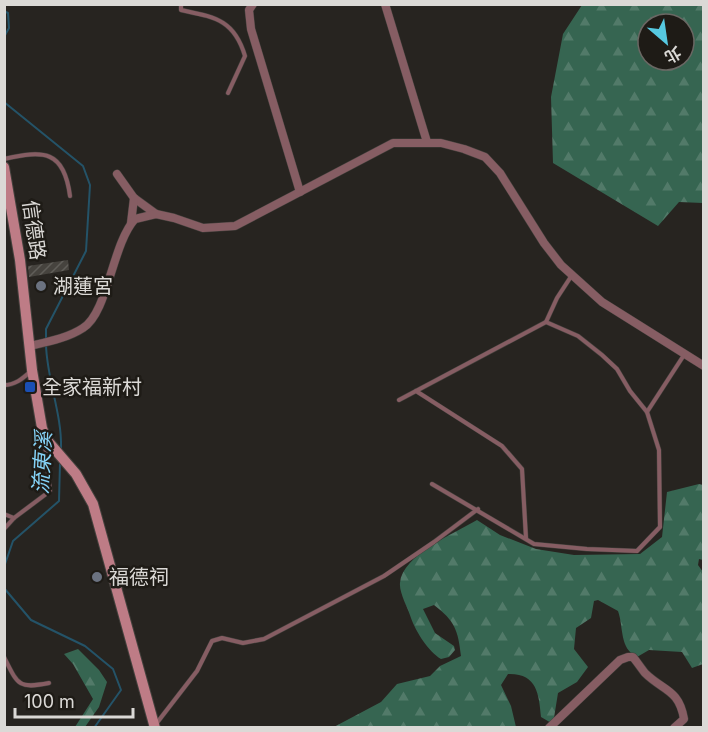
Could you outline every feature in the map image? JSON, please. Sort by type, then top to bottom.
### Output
[{"type":"street","points":[[253,4],[249,10],[251,28],[300,192]]},
{"type":"street","points":[[385,4],[427,142]]},
{"type":"street","points":[[117,174],[134,198],[156,214],[202,228],[235,226],[393,143],[441,143],[485,157],[500,173],[544,243],[561,265],[602,302],[704,366]]},
{"type":"street","name":"信德路","points":[[4,168],[34,345],[32,370],[45,437]]},
{"type":"street","points":[[34,345],[86,327],[97,312],[114,261],[131,223],[134,198]]},
{"type":"street","points":[[131,223],[135,219],[156,214]]},
{"type":"street","points":[[45,437],[76,474],[93,504],[154,727]]},
{"type":"street","points":[[549,728],[620,660],[633,657],[646,674],[675,694],[684,719],[674,728]]},
{"type":"lane","points":[[182,4],[181,10],[215,17],[229,27],[242,46],[245,56],[228,93]]},
{"type":"lane","points":[[4,159],[26,154],[52,156],[59,162],[64,172],[70,196]]},
{"type":"lane","points":[[399,400],[546,322],[557,298],[572,275]]},
{"type":"lane","points":[[432,484],[534,544],[638,551],[660,527],[659,450],[647,412],[630,391],[617,369],[602,355],[578,336],[546,322]]},
{"type":"lane","points":[[647,412],[684,354]]},
{"type":"lane","points":[[4,385],[11,385],[32,370]]},
{"type":"lane","points":[[416,391],[502,446],[522,469],[526,538]]},
{"type":"lane","points":[[4,529],[14,518],[50,491],[45,437]]},
{"type":"lane","points":[[154,727],[197,671],[212,641],[222,638],[243,643],[264,639],[384,576],[478,510]]},
{"type":"lane","points":[[4,514],[14,518]]},
{"type":"lane","points":[[4,657],[19,683],[29,687],[49,683]]},
{"type":"green space","points":[[582,5],[703,5],[703,203],[679,202],[658,226],[553,163],[551,97],[563,34]]},
{"type":"green space","points":[[703,485],[703,560],[699,559],[698,565],[703,572],[703,664],[692,668],[682,652],[649,650],[637,657],[627,648],[618,611],[598,600],[594,601],[591,618],[576,628],[574,649],[588,667],[577,682],[558,693],[553,724],[541,717],[539,700],[531,681],[525,677],[508,674],[501,685],[511,706],[516,727],[332,728],[381,702],[397,684],[430,676],[440,666],[461,656],[451,621],[434,605],[423,609],[435,633],[454,646],[455,650],[449,657],[441,659],[432,651],[416,629],[401,591],[400,583],[403,573],[410,563],[443,538],[477,520],[500,535],[536,549],[574,555],[640,554],[662,537],[667,492]]},
{"type":"green space","points":[[78,649],[99,670],[107,682],[99,707],[85,727],[75,727],[93,699],[73,664],[64,654]]},
{"type":"building","points":[[68,260],[69,270],[29,277],[28,266]]},
{"type":"waterway","name":"流東溪","points":[[4,11],[8,13],[9,28],[4,37]]},
{"type":"waterway","name":"流東溪","points":[[4,102],[83,166],[90,185],[86,251],[46,329],[46,339]]},
{"type":"waterway","name":"流東溪","points":[[46,345],[61,435],[61,448]]},
{"type":"waterway","name":"流東溪","points":[[4,567],[13,541],[59,501],[60,463]]},
{"type":"waterway","name":"流東溪","points":[[4,588],[31,620],[85,646],[113,669],[121,690],[94,728]]},
{"type":"place","name":"湖蓮宮","points":[[41,286]]},
{"type":"place","name":"全家福新村","points":[[30,387]]},
{"type":"place","name":"福德祠","points":[[97,577]]}]
